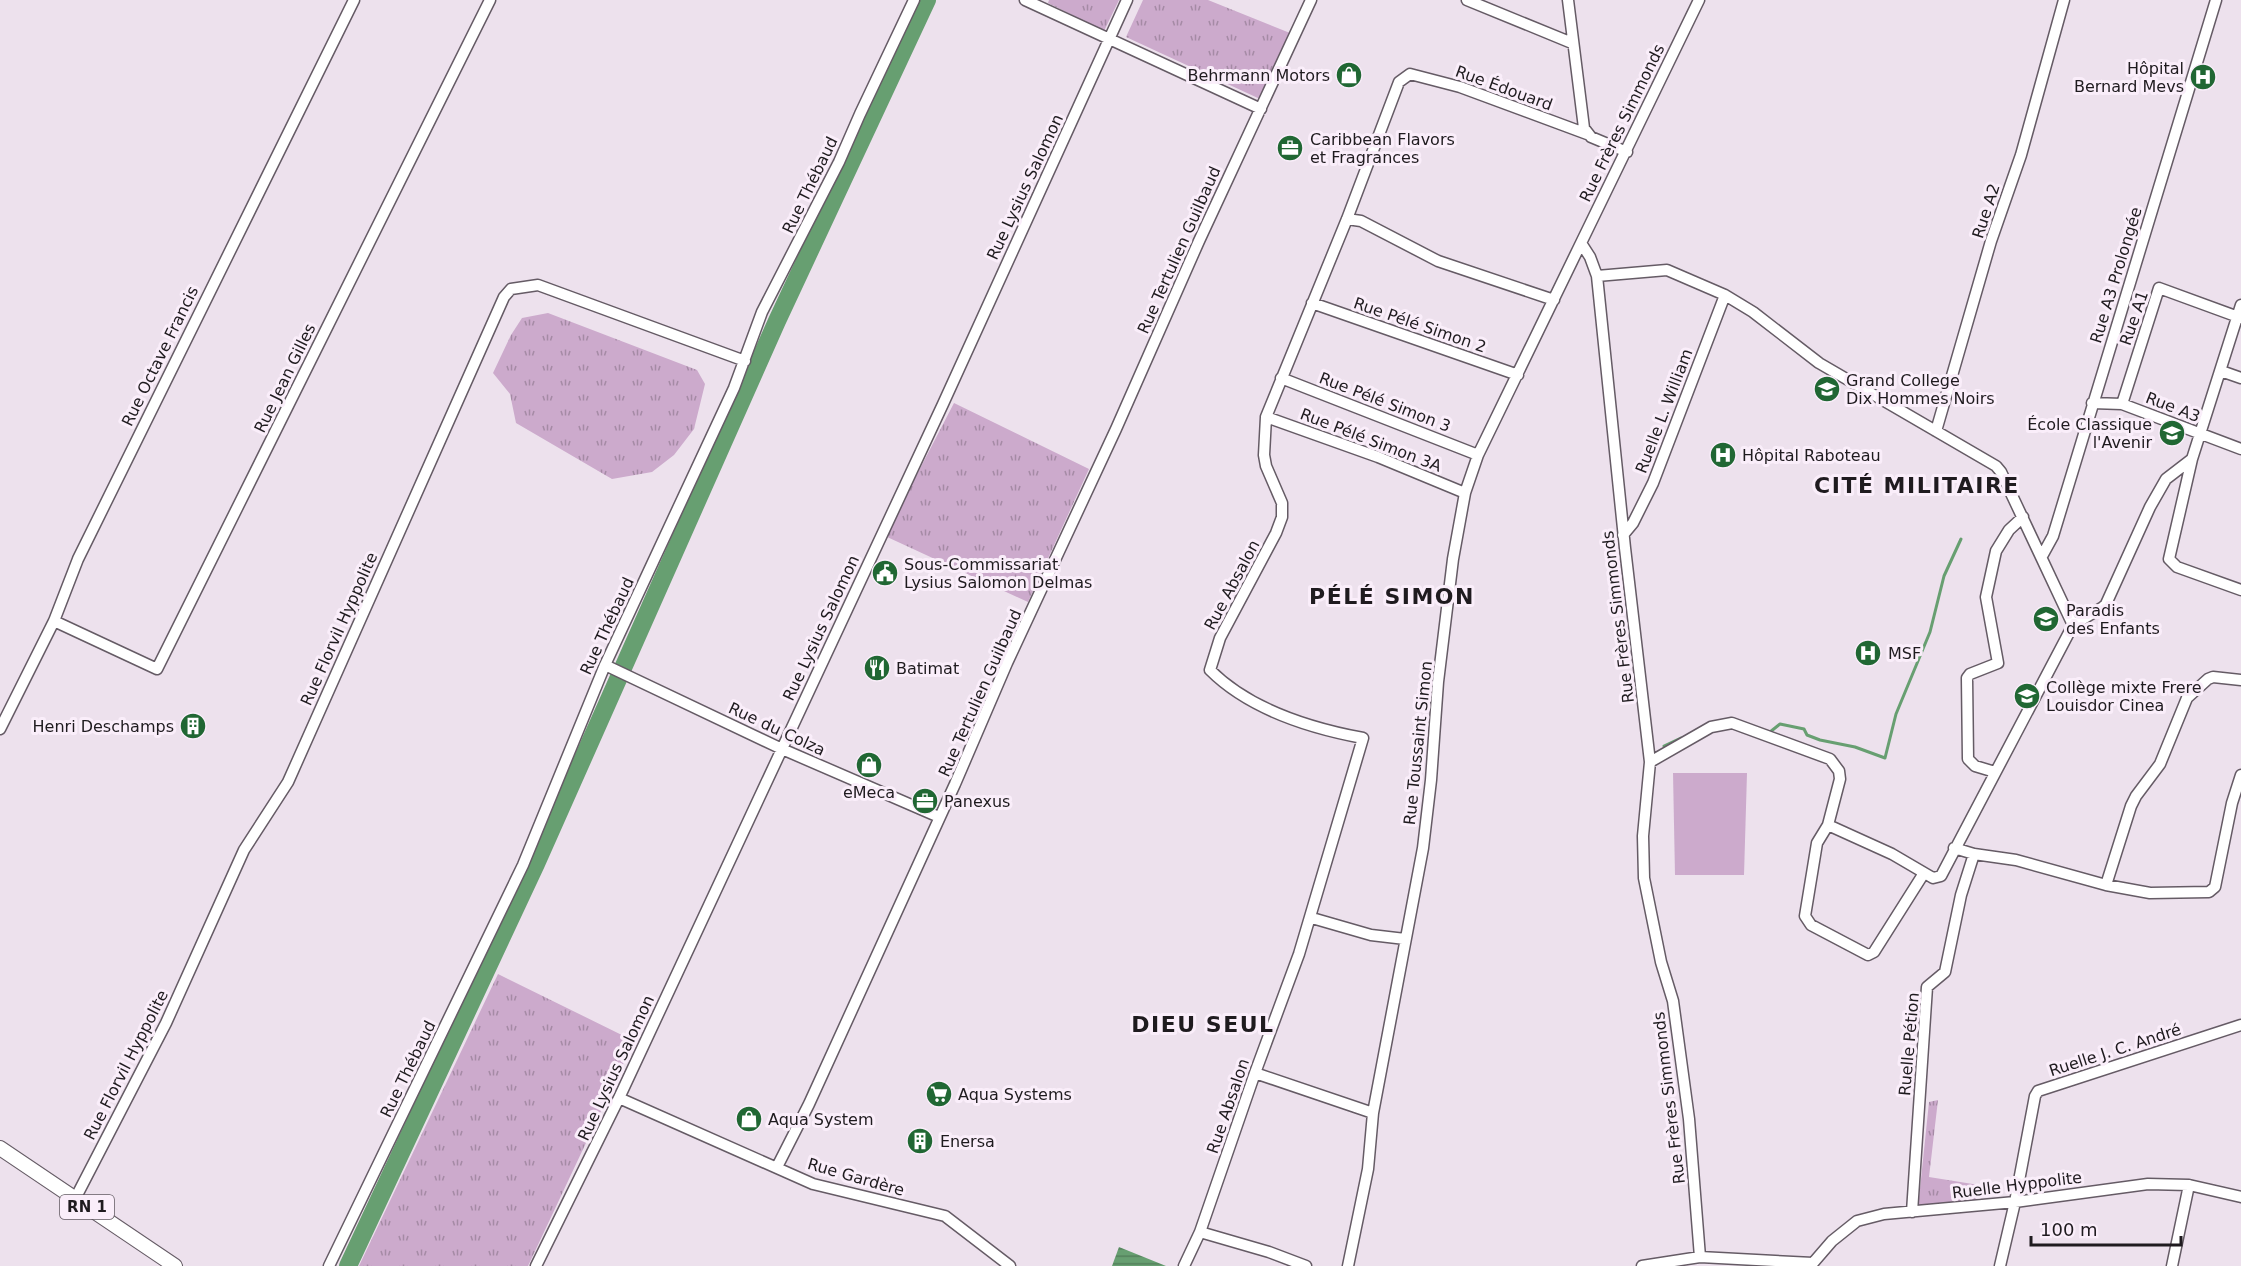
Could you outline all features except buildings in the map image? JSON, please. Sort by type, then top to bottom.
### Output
[{"type":"main road","name":"RN 1","points":[[0,1148],[175,1266]]},
{"type":"street","name":"Rue Octave Francis","points":[[0,729],[54,621],[78,559],[354,0]]},
{"type":"street","name":"Rue Jean Gilles","points":[[54,621],[157,669],[490,0]]},
{"type":"street","name":"Rue Thébaud","points":[[329,1266],[523,866],[608,666],[734,388],[762,312],[839,162],[914,0]]},
{"type":"street","points":[[1025,0],[1261,109]]},
{"type":"street","name":"Rue Lysius Salomon","points":[[536,1266],[619,1098],[782,749],[943,404],[1127,0]]},
{"type":"street","name":"Rue Tertulien Guilbaud","points":[[777,1167],[809,1104],[955,784],[1007,663],[1311,0]]},
{"type":"street","points":[[1467,0],[1572,43]]},
{"type":"street","points":[[1568,0],[1582,123],[1587,134]]},
{"type":"street","name":"Rue Frères Simmonds","points":[[1698,0],[1627,152],[1581,243],[1590,257],[1597,276],[1623,535],[1650,762],[1643,836],[1644,878],[1661,962],[1673,1001],[1689,1119],[1700,1257]]},
{"type":"street","name":"Rue A2","points":[[1936,431],[1991,241],[2021,154],[2064,0]]},
{"type":"street","name":"Rue A3 Prolongée","points":[[2042,556],[2054,536],[2092,403],[2216,0]]},
{"type":"street","name":"Rue Édouard","points":[[1410,74],[1460,87],[1587,134],[1627,152]]},
{"type":"street","name":"Rue Absalon","points":[[1184,1266],[1200,1232],[1312,918],[1363,738],[1331,732],[1267,710],[1222,682],[1210,670],[1220,638],[1276,533],[1282,517],[1282,502],[1264,455],[1266,417],[1347,219],[1399,82],[1410,74]]},
{"type":"street","points":[[1347,219],[1361,221],[1438,261],[1554,300]]},
{"type":"street","name":"Rue Toussaint Simon","points":[[1348,1266],[1368,1169],[1372,1113],[1423,848],[1431,780],[1438,682],[1453,559],[1465,493],[1478,455],[1581,243]]},
{"type":"street","points":[[1597,276],[1667,270],[1725,295],[1753,312],[1820,363],[1996,466],[2042,556],[2073,625]]},
{"type":"street","name":"Rue Florvil Hyppolite","points":[[75,1199],[166,1023],[244,850],[288,782],[504,297],[511,289],[538,285],[745,361]]},
{"type":"street","name":"Rue A1","points":[[2122,404],[2159,288],[2239,318]]},
{"type":"street","name":"Ruelle L. William","points":[[1623,535],[1633,523],[1653,483],[1725,295]]},
{"type":"street","name":"Rue Pélé Simon 2","points":[[1312,303],[1518,375]]},
{"type":"street","points":[[2241,305],[2239,318],[2199,433],[2169,559],[2177,567],[2241,590]]},
{"type":"street","points":[[2221,371],[2241,378]]},
{"type":"street","name":"Rue Pélé Simon 3","points":[[1281,378],[1478,455]]},
{"type":"street","name":"Rue A3","points":[[2092,403],[2122,404],[2241,449]]},
{"type":"street","name":"Rue Pélé Simon 3A","points":[[1266,417],[1378,457],[1465,493]]},
{"type":"street","points":[[1828,825],[1892,854],[1933,878],[1941,876],[2073,625],[2106,604],[2150,507],[2166,479],[2192,459]]},
{"type":"street","points":[[1995,772],[1975,766],[1968,759],[1967,678],[1970,674],[1998,663],[1986,597],[1996,551],[2009,530],[2023,517]]},
{"type":"street","name":"Rue du Colza","points":[[608,666],[782,749],[939,817]]},
{"type":"street","points":[[2106,885],[2131,806],[2160,764],[2184,702],[2213,677],[2241,680]]},
{"type":"street","points":[[1650,762],[1711,727],[1732,723],[1830,759],[1839,771],[1840,779],[1828,825],[1817,843],[1805,915],[1811,926],[1868,955],[1874,952],[1924,873]]},
{"type":"street","points":[[1954,848],[1974,854],[2016,860],[2106,885],[2150,893],[2209,892],[2213,890],[2232,803],[2241,775]]},
{"type":"street","name":"Ruelle Pétion","points":[[1912,1212],[1927,987],[1946,972],[1962,895],[1974,854]]},
{"type":"street","points":[[1312,918],[1371,935],[1404,939]]},
{"type":"street","name":"Ruelle J. C. André","points":[[2015,1202],[2035,1096],[2038,1091],[2241,1025]]},
{"type":"street","points":[[1256,1072],[1372,1113]]},
{"type":"street","name":"Rue Gardère","points":[[619,1098],[813,1184],[945,1216],[1010,1266]]},
{"type":"street","name":"Ruelle Hyppolite","points":[[1813,1264],[1832,1241],[1857,1221],[1884,1214],[2015,1202],[2148,1184],[2189,1185],[2241,1197]]},
{"type":"street","points":[[2172,1266],[2189,1185]]},
{"type":"street","points":[[2000,1266],[2015,1202]]},
{"type":"street","points":[[1200,1232],[1269,1252],[1306,1266]]},
{"type":"street","points":[[1642,1266],[1700,1257],[1813,1264]]},
{"type":"green space","points":[[1049,0],[1119,0],[1104,31],[1048,3]]},
{"type":"green space","points":[[1143,0],[1208,0],[1290,33],[1260,99],[1126,37]]},
{"type":"green space","points":[[548,313],[697,370],[705,384],[694,429],[674,455],[652,472],[612,479],[516,423],[510,394],[493,373],[511,335],[522,318]]},
{"type":"green space","points":[[954,403],[1089,469],[1028,602],[885,536]]},
{"type":"green space","points":[[1673,773],[1747,773],[1744,875],[1675,875]]},
{"type":"green space","points":[[498,974],[634,1041],[528,1266],[359,1266]]},
{"type":"green space","points":[[1938,1100],[1929,1177],[1979,1185],[1975,1202],[1918,1208],[1929,1102]]},
{"type":"shaded area","points":[[1119,1247],[1166,1266],[1112,1266]]},
{"type":"waterway","points":[[348,1266],[536,864],[777,321],[927,0]]},
{"type":"waterway","points":[[1770,732],[1780,724],[1804,729],[1807,735],[1820,740],[1855,747],[1885,758],[1896,714],[1930,632],[1944,576],[1961,539]]},
{"type":"waterway","points":[[1664,746],[1681,738]]},
{"type":"place","name":"Behrmann Motors","points":[[1349,75]]},
{"type":"place","name":"Hôpital Bernard Mevs","points":[[2203,77]]},
{"type":"place","name":"Caribbean Flavors et Fragrances","points":[[1290,148]]},
{"type":"place","name":"Grand College Dix Hommes Noirs","points":[[1827,389]]},
{"type":"place","name":"École Classique l'Avenir","points":[[2172,433]]},
{"type":"place","name":"Hôpital Raboteau","points":[[1723,455]]},
{"type":"place","name":"Sous-Commissariat Lysius Salomon Delmas","points":[[885,573]]},
{"type":"place","name":"Paradis des Enfants","points":[[2046,619]]},
{"type":"place","name":"MSF","points":[[1868,653]]},
{"type":"place","name":"Batimat","points":[[877,668]]},
{"type":"place","name":"Collège mixte Frere Louisdor Cinea","points":[[2027,696]]},
{"type":"place","name":"Henri Deschamps","points":[[193,726]]},
{"type":"place","name":"eMeca","points":[[869,765]]},
{"type":"place","name":"Panexus","points":[[925,801]]},
{"type":"place","name":"Aqua Systems","points":[[939,1094]]},
{"type":"place","name":"Aqua System","points":[[749,1119]]},
{"type":"place","name":"Enersa","points":[[920,1141]]},
{"type":"district","name":"CITÉ MILITAIRE","points":[[1917,485]]},
{"type":"district","name":"PÉLÉ SIMON","points":[[1392,596]]},
{"type":"district","name":"DIEU SEUL","points":[[1203,1024]]}]
